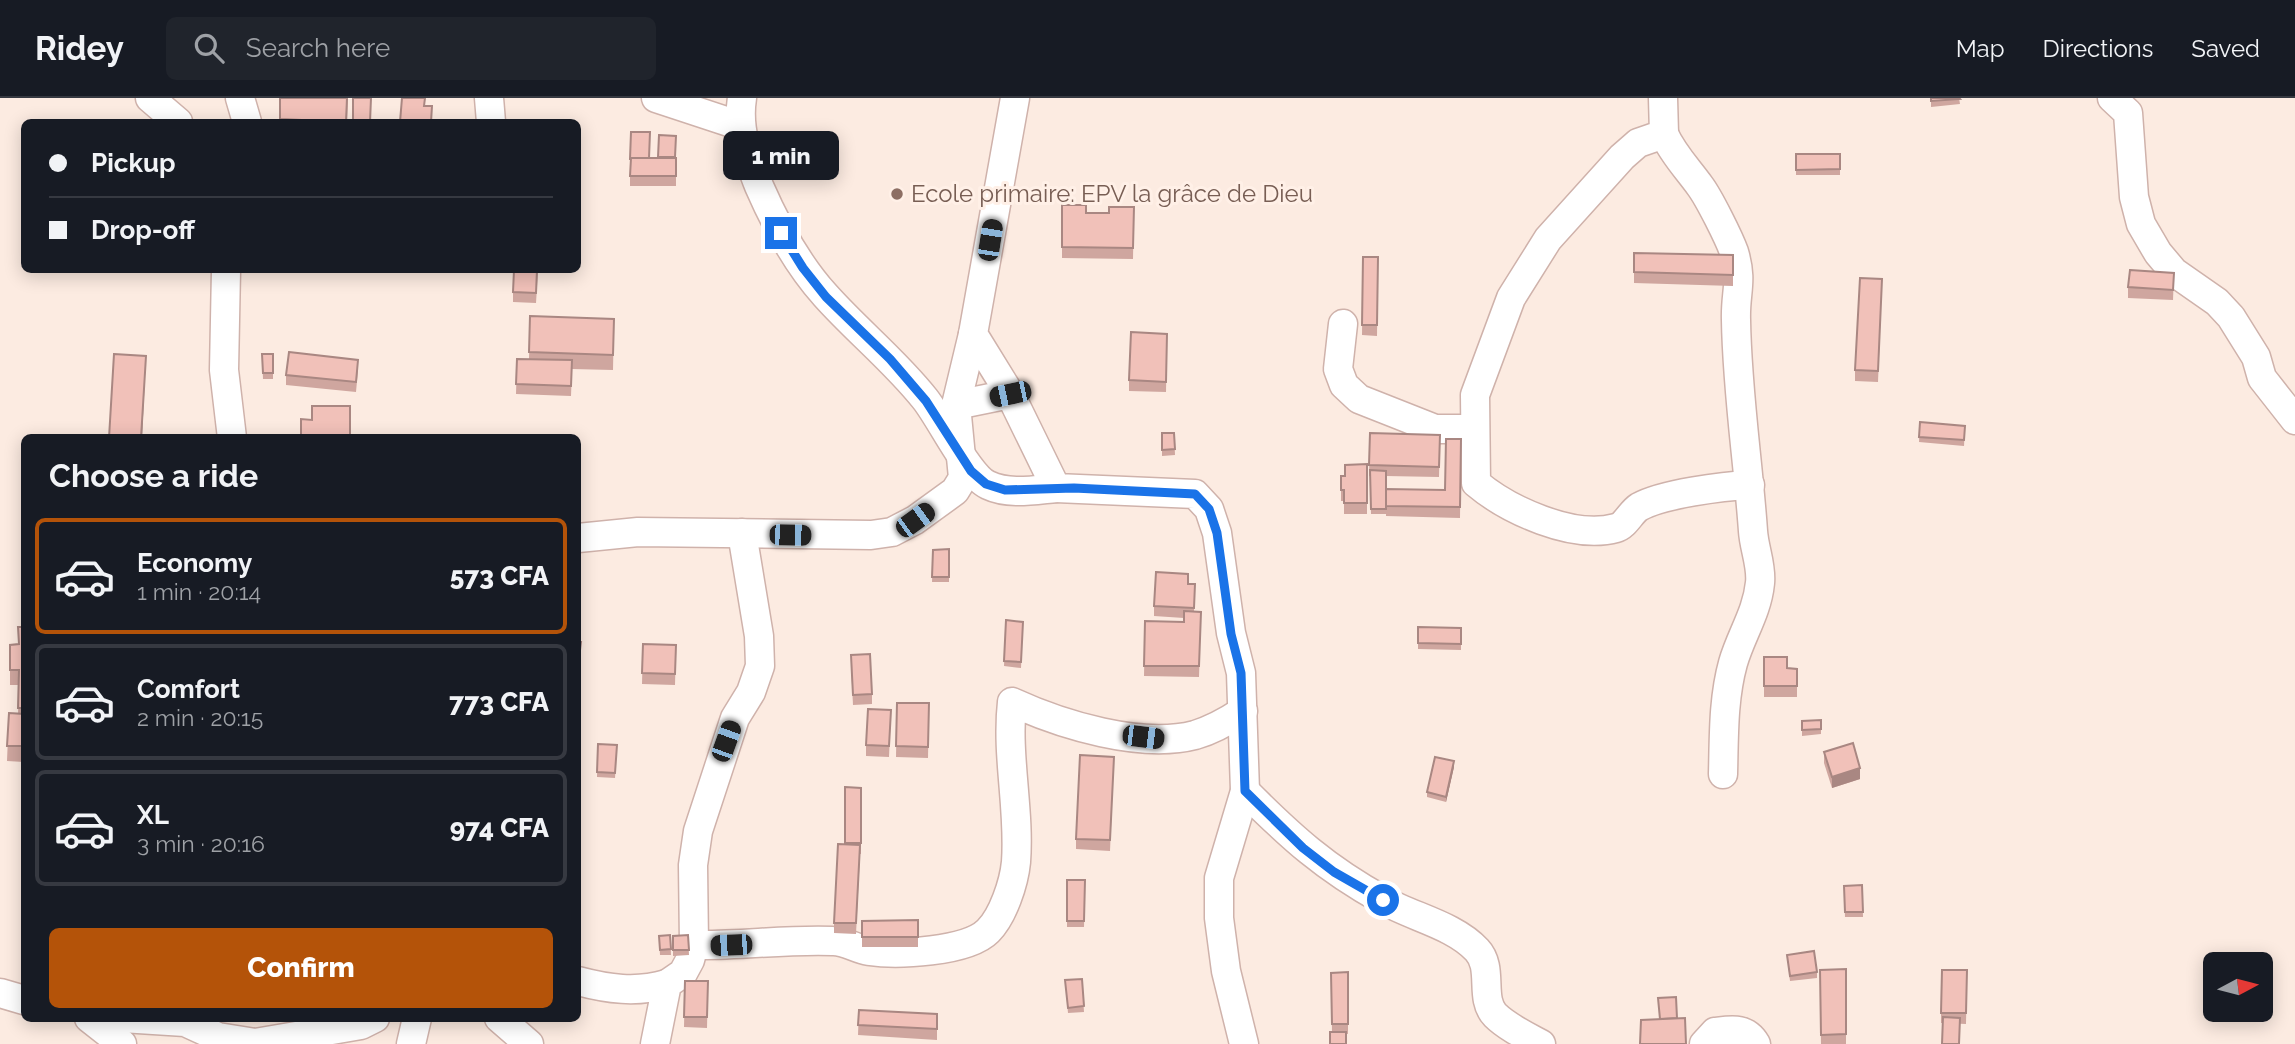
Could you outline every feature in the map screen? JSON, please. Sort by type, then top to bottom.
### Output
[{"type":"street","points":[[150,98],[174,119]]},
{"type":"street","points":[[240,98],[246,119]]},
{"type":"street","points":[[489,98],[491,119]]},
{"type":"street","points":[[656,98],[741,126]]},
{"type":"street","points":[[742,98],[741,126],[748,158],[758,184],[803,268],[826,297],[905,375],[958,448],[971,471],[986,484],[1005,490],[1056,488],[1195,494],[1209,509],[1217,533],[1231,634],[1241,673],[1245,791],[1219,878],[1219,918],[1226,971],[1250,1042]]},
{"type":"street","points":[[581,538],[638,533],[834,536],[892,532],[915,520],[955,491],[962,478],[956,405],[973,334],[1015,98]]},
{"type":"street","points":[[1663,98],[1664,134],[1672,153],[1702,188],[1733,249],[1741,280],[1736,315],[1738,392],[1747,452],[1745,466],[1750,485],[1753,535],[1761,580],[1755,613],[1733,662],[1725,704],[1723,774]]},
{"type":"street","points":[[2112,98],[2128,113],[2134,197],[2141,224],[2158,253],[2174,272],[2217,302],[2231,317],[2256,357],[2262,378],[2295,420]]},
{"type":"street","points":[[1664,134],[1638,143],[1622,157],[1548,239],[1511,298],[1475,395],[1476,483],[1522,511],[1550,524],[1604,530],[1620,528],[1640,506],[1678,495],[1750,485]]},
{"type":"street","points":[[226,273],[224,370],[232,434]]},
{"type":"street","points":[[1343,324],[1338,369],[1344,385],[1359,399],[1435,429],[1474,429]]},
{"type":"street","points":[[973,334],[1010,394],[1056,488]]},
{"type":"street","points":[[956,405],[1010,394]]},
{"type":"street","points":[[581,982],[621,990],[646,990],[667,984],[683,973],[694,945],[693,865],[698,831],[734,718],[751,692],[760,666],[759,636],[742,533]]},
{"type":"street","points":[[694,945],[833,940],[864,950],[901,952],[944,947],[978,938],[989,930],[1007,896],[1016,863],[1009,730],[1012,702],[1041,715],[1087,729],[1165,739],[1195,735],[1221,725],[1243,711]]},
{"type":"street","points":[[1245,791],[1303,848],[1334,872],[1383,900],[1468,942],[1485,962],[1487,994],[1494,1014],[1541,1044]]},
{"type":"street","points":[[655,1044],[667,984]]},
{"type":"street","points":[[0,993],[21,999]]},
{"type":"street","points":[[94,1022],[122,1044]]},
{"type":"street","points":[[177,1022],[218,1037],[255,1043],[367,1022]]},
{"type":"street","points":[[411,1044],[416,1022]]},
{"type":"street","points":[[504,1022],[529,1044]]},
{"type":"street","points":[[1704,1044],[1715,1032],[1738,1029],[1751,1037],[1756,1044]]},
{"type":"building","points":[[280,98],[347,98],[346,119],[280,119]]},
{"type":"building","points":[[353,98],[371,98],[370,119],[353,119]]},
{"type":"building","points":[[402,98],[425,98],[424,106],[432,106],[431,119],[400,119]]},
{"type":"building","points":[[1931,98],[1959,98],[1960,99],[1931,101]]},
{"type":"building","points":[[631,132],[650,132],[649,158],[630,159]]},
{"type":"building","points":[[659,135],[676,136],[675,157],[658,157]]},
{"type":"building","points":[[1796,154],[1840,154],[1840,169],[1796,170]]},
{"type":"building","points":[[631,158],[676,158],[676,176],[630,176]]},
{"type":"building","points":[[1062,205],[1086,205],[1086,213],[1109,213],[1109,207],[1134,207],[1133,248],[1062,247]]},
{"type":"building","points":[[1634,253],[1733,255],[1733,275],[1634,272]]},
{"type":"building","points":[[1363,257],[1378,257],[1377,325],[1362,325]]},
{"type":"building","points":[[2130,270],[2174,273],[2173,290],[2128,287]]},
{"type":"building","points":[[514,273],[537,273],[536,293],[513,292]]},
{"type":"building","points":[[1860,278],[1882,279],[1878,371],[1855,370]]},
{"type":"building","points":[[530,316],[614,319],[613,355],[529,352]]},
{"type":"building","points":[[1131,332],[1167,334],[1166,382],[1129,380]]},
{"type":"building","points":[[289,352],[358,360],[356,382],[286,375]]},
{"type":"building","points":[[114,354],[146,356],[141,434],[109,434]]},
{"type":"building","points":[[262,354],[273,354],[273,373],[263,373]]},
{"type":"building","points":[[517,359],[572,360],[571,386],[516,384]]},
{"type":"building","points":[[312,406],[350,406],[350,434],[301,434],[301,419],[312,420]]},
{"type":"building","points":[[1920,422],[1965,426],[1964,440],[1919,437]]},
{"type":"building","points":[[1162,433],[1174,433],[1175,449],[1162,450]]},
{"type":"building","points":[[1370,433],[1440,435],[1439,467],[1369,465]]},
{"type":"building","points":[[1446,439],[1461,439],[1460,507],[1386,506],[1386,489],[1445,490]]},
{"type":"building","points":[[1367,464],[1367,503],[1344,503],[1341,476],[1345,476],[1345,465]]},
{"type":"building","points":[[1370,470],[1386,471],[1386,509],[1371,509]]},
{"type":"building","points":[[949,549],[949,577],[932,577],[933,550]]},
{"type":"building","points":[[1156,572],[1188,574],[1188,584],[1195,584],[1194,608],[1154,606]]},
{"type":"building","points":[[1184,611],[1201,612],[1199,666],[1144,666],[1145,621],[1184,622]]},
{"type":"building","points":[[1006,620],[1023,622],[1021,662],[1004,661]]},
{"type":"building","points":[[18,627],[21,627],[21,708],[18,708],[19,670],[10,670],[10,645],[19,644]]},
{"type":"building","points":[[1418,627],[1461,628],[1461,644],[1418,643]]},
{"type":"building","points":[[643,644],[676,645],[675,674],[642,673]]},
{"type":"building","points":[[870,654],[872,694],[853,695],[851,655]]},
{"type":"building","points":[[1764,657],[1787,657],[1787,668],[1797,669],[1797,686],[1764,686]]},
{"type":"building","points":[[897,703],[929,703],[928,747],[896,746]]},
{"type":"building","points":[[868,709],[891,710],[889,746],[866,745]]},
{"type":"building","points":[[9,713],[21,714],[21,746],[7,746]]},
{"type":"building","points":[[1821,720],[1821,729],[1802,730],[1802,721]]},
{"type":"building","points":[[1853,743],[1860,768],[1832,777],[1824,752]]},
{"type":"building","points":[[598,744],[617,745],[615,773],[597,772]]},
{"type":"building","points":[[1080,755],[1114,757],[1110,840],[1076,839]]},
{"type":"building","points":[[1435,757],[1454,761],[1446,797],[1427,792]]},
{"type":"building","points":[[845,787],[861,788],[861,843],[845,843]]},
{"type":"building","points":[[838,844],[860,845],[856,923],[834,923]]},
{"type":"building","points":[[1067,880],[1085,880],[1084,921],[1067,921]]},
{"type":"building","points":[[1862,885],[1863,912],[1845,912],[1844,886]]},
{"type":"building","points":[[918,920],[918,937],[862,937],[862,921]]},
{"type":"building","points":[[670,935],[671,949],[660,950],[659,936]]},
{"type":"building","points":[[688,935],[689,950],[673,950],[673,936]]},
{"type":"building","points":[[1814,951],[1817,972],[1790,976],[1787,955]]},
{"type":"building","points":[[1846,969],[1846,1034],[1821,1035],[1820,970]]},
{"type":"building","points":[[1942,970],[1967,970],[1966,1013],[1941,1013]]},
{"type":"building","points":[[1348,972],[1348,1024],[1332,1024],[1331,973]]},
{"type":"building","points":[[1082,979],[1084,1006],[1068,1008],[1065,980]]},
{"type":"building","points":[[685,981],[708,981],[707,1017],[684,1017]]},
{"type":"building","points":[[1676,997],[1677,1018],[1660,1019],[1658,998]]},
{"type":"building","points":[[859,1010],[937,1014],[937,1029],[858,1025]]},
{"type":"building","points":[[1943,1017],[1960,1018],[1959,1044],[1942,1044]]},
{"type":"building","points":[[1685,1018],[1686,1044],[1640,1044],[1641,1020]]},
{"type":"building","points":[[1330,1032],[1346,1032],[1346,1044],[1330,1044]]},
{"type":"place","name":"Ecole primaire: EPV la grâce de Dieu","points":[[897,194]]},
{"type":"route","points":[[781,233],[803,268],[826,297],[905,375],[926,401],[971,471],[986,484],[1005,490],[1074,488],[1195,494],[1209,509],[1217,533],[1231,634],[1241,673],[1245,791],[1283,830],[1319,861],[1383,900]]}]
